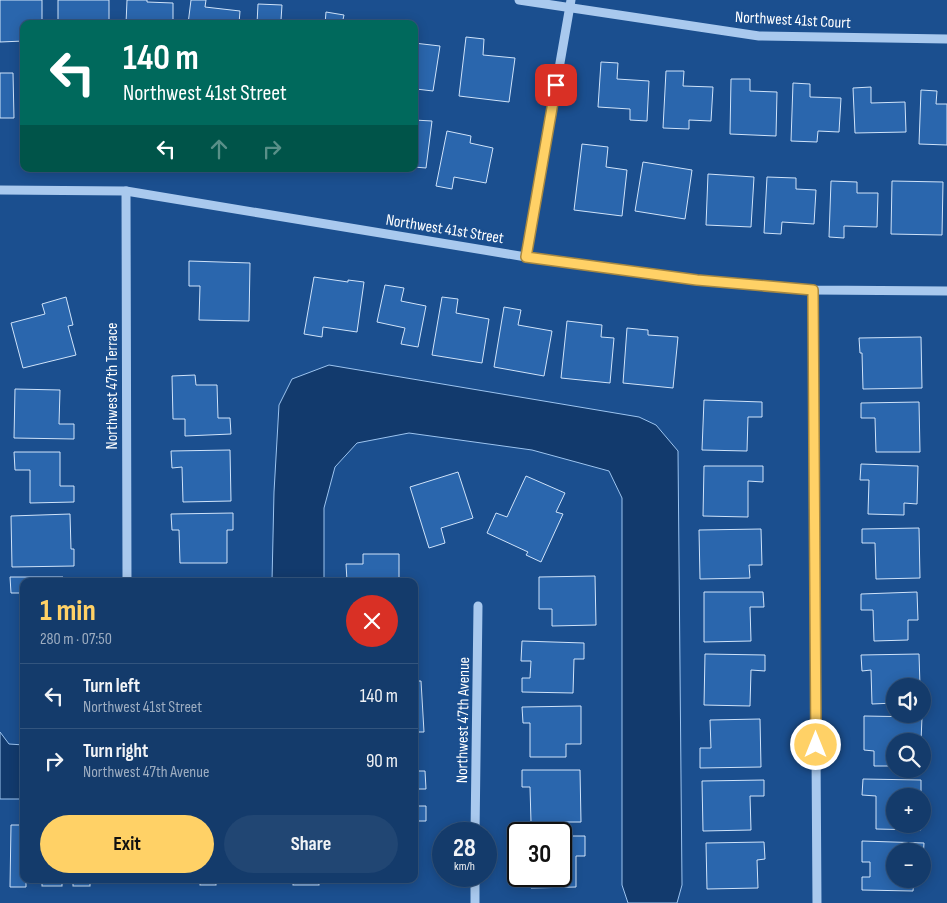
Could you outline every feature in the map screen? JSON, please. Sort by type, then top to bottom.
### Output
[{"type":"street","name":"Northwest 41st Court","points":[[519,0],[571,4],[759,36],[947,39]]},
{"type":"street","points":[[526,257],[571,4]]},
{"type":"street","name":"Northwest 41st Street","points":[[0,190],[126,191],[526,257],[697,280],[813,290],[947,292]]},
{"type":"street","name":"Northwest 47th Terrace","points":[[126,191],[127,578]]},
{"type":"street","points":[[813,290],[817,903]]},
{"type":"street","name":"Northwest 47th Avenue","points":[[475,822],[478,606]]},
{"type":"street","points":[[475,887],[475,903]]},
{"type":"water","points":[[329,365],[639,417],[656,425],[678,451],[682,885],[677,903],[628,903],[622,885],[622,498],[609,471],[532,450],[409,433],[357,443],[335,467],[324,508],[324,578],[272,578],[274,492],[279,405],[292,379]]},
{"type":"water","points":[[0,732],[9,744],[20,745],[20,799],[0,799]]},
{"type":"building","points":[[0,0],[42,0],[42,20],[20,20],[20,41],[0,42]]},
{"type":"building","points":[[58,0],[109,0],[109,20],[58,20]]},
{"type":"building","points":[[127,0],[173,3],[173,20],[126,20]]},
{"type":"building","points":[[191,0],[206,0],[205,7],[240,11],[239,20],[188,20]]},
{"type":"building","points":[[258,4],[282,5],[281,20],[257,20]]},
{"type":"building","points":[[326,12],[344,15],[343,20],[325,20]]},
{"type":"building","points":[[466,37],[484,39],[483,55],[515,58],[509,102],[459,96]]},
{"type":"building","points":[[418,43],[440,46],[433,91],[418,89]]},
{"type":"building","points":[[601,62],[618,63],[617,79],[649,81],[647,121],[630,120],[630,109],[598,107]]},
{"type":"building","points":[[666,71],[684,71],[683,86],[713,87],[711,121],[689,120],[689,129],[663,128]]},
{"type":"building","points":[[0,73],[13,73],[14,118],[0,118]]},
{"type":"building","points":[[731,79],[750,79],[750,91],[777,92],[776,136],[730,134]]},
{"type":"building","points":[[793,83],[810,84],[810,97],[841,98],[839,132],[818,131],[817,142],[791,141]]},
{"type":"building","points":[[871,87],[871,103],[905,102],[906,132],[855,133],[853,88]]},
{"type":"building","points":[[921,90],[937,91],[936,104],[947,104],[947,145],[919,144]]},
{"type":"building","points":[[418,120],[432,121],[426,168],[418,167]]},
{"type":"building","points":[[447,131],[471,136],[470,143],[493,148],[486,183],[454,177],[452,189],[436,186]]},
{"type":"building","points":[[582,144],[608,147],[606,167],[627,170],[622,216],[574,210]]},
{"type":"building","points":[[643,162],[692,170],[685,219],[635,211]]},
{"type":"building","points":[[708,174],[754,177],[751,227],[706,225]]},
{"type":"building","points":[[767,177],[796,178],[796,189],[816,190],[814,224],[782,222],[781,234],[764,233]]},
{"type":"building","points":[[831,181],[857,182],[857,193],[878,193],[877,227],[844,226],[844,238],[829,237]]},
{"type":"building","points":[[892,181],[943,182],[942,235],[891,234]]},
{"type":"building","points":[[189,261],[250,263],[249,321],[199,320],[200,286],[189,286]]},
{"type":"building","points":[[314,277],[348,282],[348,280],[364,282],[357,332],[323,327],[322,337],[304,334]]},
{"type":"building","points":[[385,285],[404,288],[401,301],[426,306],[418,347],[401,344],[405,328],[377,322]]},
{"type":"building","points":[[66,297],[73,325],[68,326],[76,355],[23,368],[11,323],[45,314],[42,304]]},
{"type":"building","points":[[442,297],[458,299],[456,313],[489,319],[482,363],[432,355]]},
{"type":"building","points":[[504,307],[521,310],[518,325],[552,331],[544,376],[494,367]]},
{"type":"building","points":[[567,321],[602,325],[601,337],[614,338],[610,383],[561,378]]},
{"type":"building","points":[[627,328],[648,330],[648,335],[678,337],[673,388],[623,383]]},
{"type":"building","points":[[921,337],[922,388],[863,389],[862,353],[860,353],[859,338]]},
{"type":"building","points":[[195,375],[196,385],[217,385],[218,418],[230,418],[231,434],[185,436],[185,419],[173,419],[172,376]]},
{"type":"building","points":[[15,389],[60,390],[59,424],[74,424],[74,439],[14,438]]},
{"type":"building","points":[[704,400],[762,402],[762,417],[748,417],[747,451],[702,450]]},
{"type":"building","points":[[919,402],[920,452],[876,452],[875,418],[861,418],[861,403]]},
{"type":"building","points":[[230,450],[231,501],[183,502],[182,467],[172,468],[171,451]]},
{"type":"building","points":[[14,452],[60,452],[60,486],[74,486],[74,502],[30,503],[30,470],[15,470]]},
{"type":"building","points":[[861,464],[918,466],[917,504],[904,503],[904,515],[868,514],[869,480],[860,480]]},
{"type":"building","points":[[704,466],[763,466],[763,482],[748,481],[748,517],[703,516]]},
{"type":"building","points":[[458,472],[473,518],[441,528],[445,543],[429,548],[410,487]]},
{"type":"building","points":[[526,476],[565,493],[556,512],[563,514],[541,562],[526,555],[528,552],[487,533],[496,513],[507,517]]},
{"type":"building","points":[[233,513],[233,530],[227,530],[227,563],[180,563],[179,530],[172,530],[171,514]]},
{"type":"building","points":[[70,514],[71,549],[74,549],[74,566],[12,567],[11,516]]},
{"type":"building","points":[[919,528],[920,578],[876,579],[875,543],[862,543],[862,529]]},
{"type":"building","points":[[761,529],[762,565],[749,565],[750,578],[700,579],[699,530]]},
{"type":"building","points":[[363,554],[399,554],[399,578],[347,578],[346,564],[363,564]]},
{"type":"building","points":[[595,576],[596,625],[552,626],[552,609],[539,609],[539,577]]},
{"type":"building","points":[[10,577],[63,577],[20,578],[20,593],[11,593]]},
{"type":"building","points":[[704,592],[763,592],[764,607],[750,607],[751,641],[704,642]]},
{"type":"building","points":[[917,592],[918,620],[908,620],[908,640],[874,641],[873,610],[861,610],[861,594]]},
{"type":"building","points":[[522,641],[584,643],[584,659],[574,659],[573,693],[522,692],[522,678],[530,678],[531,661],[521,661]]},
{"type":"building","points":[[705,654],[765,655],[765,671],[751,670],[750,706],[704,705]]},
{"type":"building","points":[[919,654],[920,678],[886,678],[886,703],[872,704],[871,670],[862,671],[861,655]]},
{"type":"building","points":[[418,681],[421,681],[424,732],[418,732]]},
{"type":"building","points":[[581,706],[581,744],[566,744],[566,757],[530,757],[530,723],[523,723],[522,707]]},
{"type":"building","points":[[864,716],[886,716],[886,723],[922,723],[921,733],[886,733],[886,766],[874,766],[874,751],[864,750]]},
{"type":"building","points":[[760,719],[761,767],[700,768],[700,748],[711,748],[710,720]]},
{"type":"building","points":[[522,770],[580,770],[581,822],[531,822],[530,787],[522,787]]},
{"type":"building","points":[[418,771],[425,771],[426,789],[418,789]]},
{"type":"building","points":[[863,779],[921,780],[921,788],[886,788],[886,829],[876,829],[876,796],[862,795]]},
{"type":"building","points":[[764,780],[764,796],[750,796],[751,830],[703,831],[702,781]]},
{"type":"building","points":[[418,806],[426,806],[426,821],[418,821]]},
{"type":"building","points":[[11,825],[20,825],[20,883],[26,883],[26,887],[10,887]]},
{"type":"building","points":[[572,836],[585,836],[585,856],[576,856],[576,887],[531,888],[572,887]]},
{"type":"building","points":[[862,841],[924,843],[886,843],[886,888],[913,888],[913,891],[862,890],[862,877],[870,877],[870,862],[862,862]]},
{"type":"building","points":[[764,842],[765,859],[757,860],[758,888],[707,889],[706,843]]},
{"type":"building","points":[[42,883],[62,883],[62,886],[42,886]]},
{"type":"building","points":[[73,883],[90,883],[90,886],[73,886]]},
{"type":"building","points":[[200,883],[216,883],[216,885],[200,885]]},
{"type":"building","points":[[293,883],[319,883],[319,885],[293,885]]},
{"type":"route","points":[[556,85],[526,257],[697,280],[813,290],[816,745]]}]
